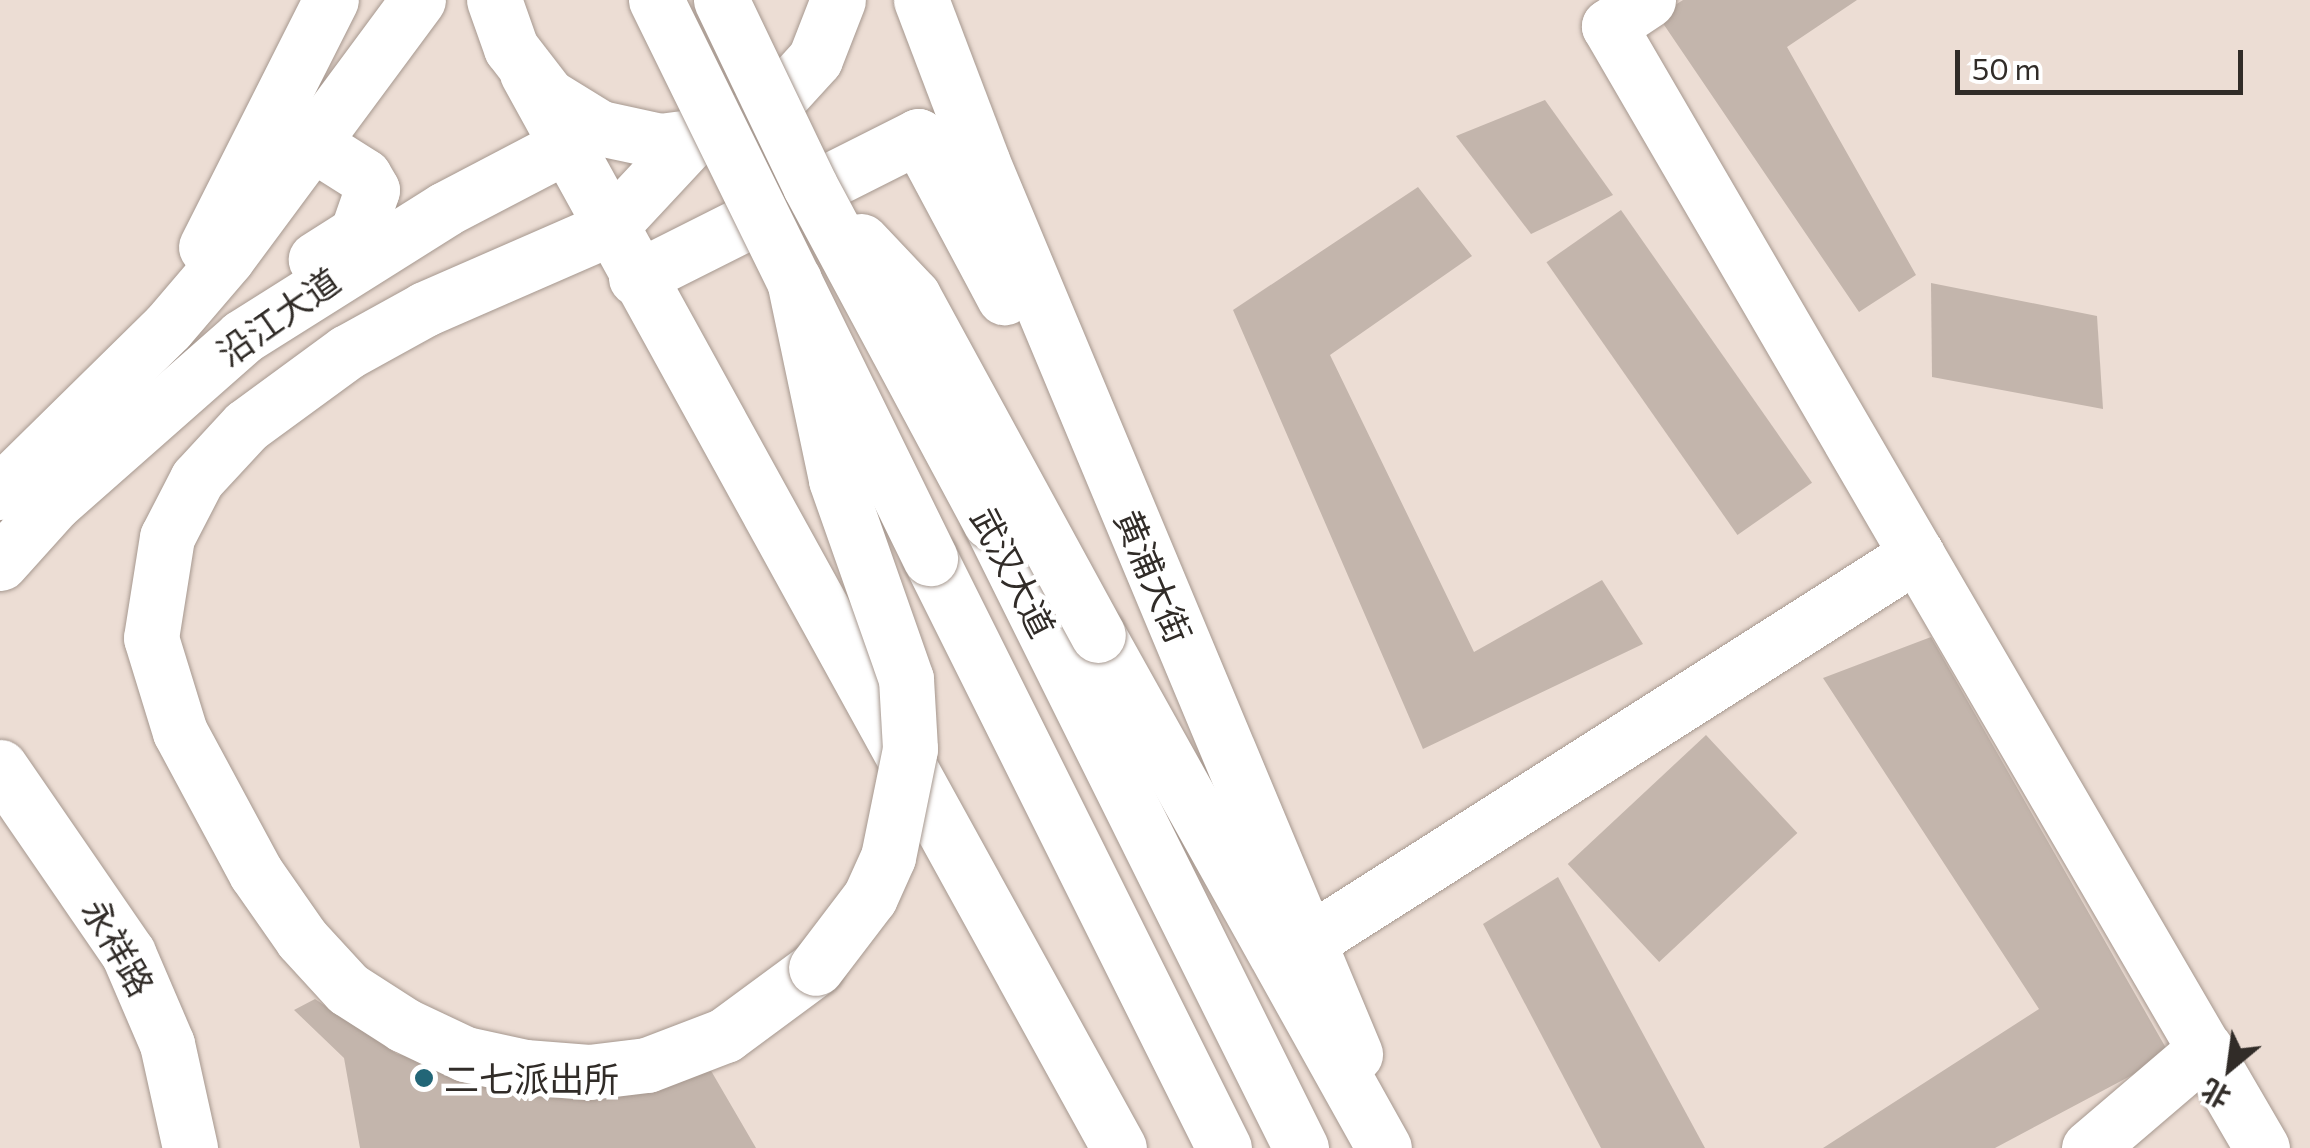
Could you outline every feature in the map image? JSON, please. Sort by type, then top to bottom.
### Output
[{"type":"main road","points":[[168,326],[331,0]]},
{"type":"main road","points":[[168,326],[315,145],[418,0]]},
{"type":"main road","points":[[494,0],[528,73],[582,138],[608,229],[1119,1148]]},
{"type":"main road","name":"武汉大道","points":[[656,0],[1224,1148]]},
{"type":"main road","name":"武汉大道","points":[[721,0],[810,186],[990,522],[1302,1148]]},
{"type":"main road","points":[[582,138],[691,140],[749,121],[797,83],[829,31],[838,0]]},
{"type":"main road","name":"黄浦大街","points":[[921,0],[1092,426],[1306,943],[1396,1148]]},
{"type":"main road","points":[[1648,0],[1609,26],[2262,1148]]},
{"type":"main road","points":[[636,278],[918,136],[1046,375],[1092,426]]},
{"type":"main road","name":"沿江大道","points":[[0,563],[54,503],[242,338],[411,229],[582,138]]},
{"type":"main road","points":[[691,140],[608,229],[426,309],[347,352],[246,426],[197,479],[167,538],[151,638],[180,732],[256,874],[348,989],[404,1026],[464,1054],[525,1067],[590,1072],[646,1064],[724,1035],[816,968],[870,896],[904,800],[910,749],[906,680],[836,480],[794,280]]},
{"type":"main road","points":[[242,338],[268,285],[349,242],[369,210],[372,190],[364,176],[315,145]]},
{"type":"main road","points":[[810,186],[913,296],[1384,1148]]},
{"type":"main road","name":"沿江大道","points":[[0,492],[168,326]]},
{"type":"main road","points":[[1306,943],[1916,554]]},
{"type":"main road","name":"永祥路","points":[[0,767],[128,953],[167,1044],[190,1148]]},
{"type":"main road","points":[[2089,1148],[2205,1049]]},
{"type":"building","points":[[1683,0],[1857,0],[1787,47],[1916,275],[1859,312],[1658,16]]},
{"type":"building","points":[[1545,100],[1613,195],[1531,234],[1456,136]]},
{"type":"building","points":[[1418,187],[1472,256],[1330,355],[1474,652],[1602,580],[1643,644],[1423,749],[1233,310]]},
{"type":"building","points":[[1621,210],[1812,483],[1737,535],[1546,262]]},
{"type":"building","points":[[1931,283],[2097,316],[2103,409],[1932,377]]},
{"type":"building","points":[[1931,637],[2170,1055],[1995,1148],[1823,1148],[2039,1009],[1823,678]]},
{"type":"building","points":[[1706,735],[1797,833],[1659,962],[1568,864]]},
{"type":"building","points":[[1558,877],[1705,1148],[1601,1148],[1483,924]]},
{"type":"building","name":"二七派出所","points":[[315,999],[397,1054],[539,1087],[710,1069],[756,1148],[360,1148],[344,1058],[294,1010]]},
{"type":"place","name":"二七派出所","points":[[424,1078]]}]
